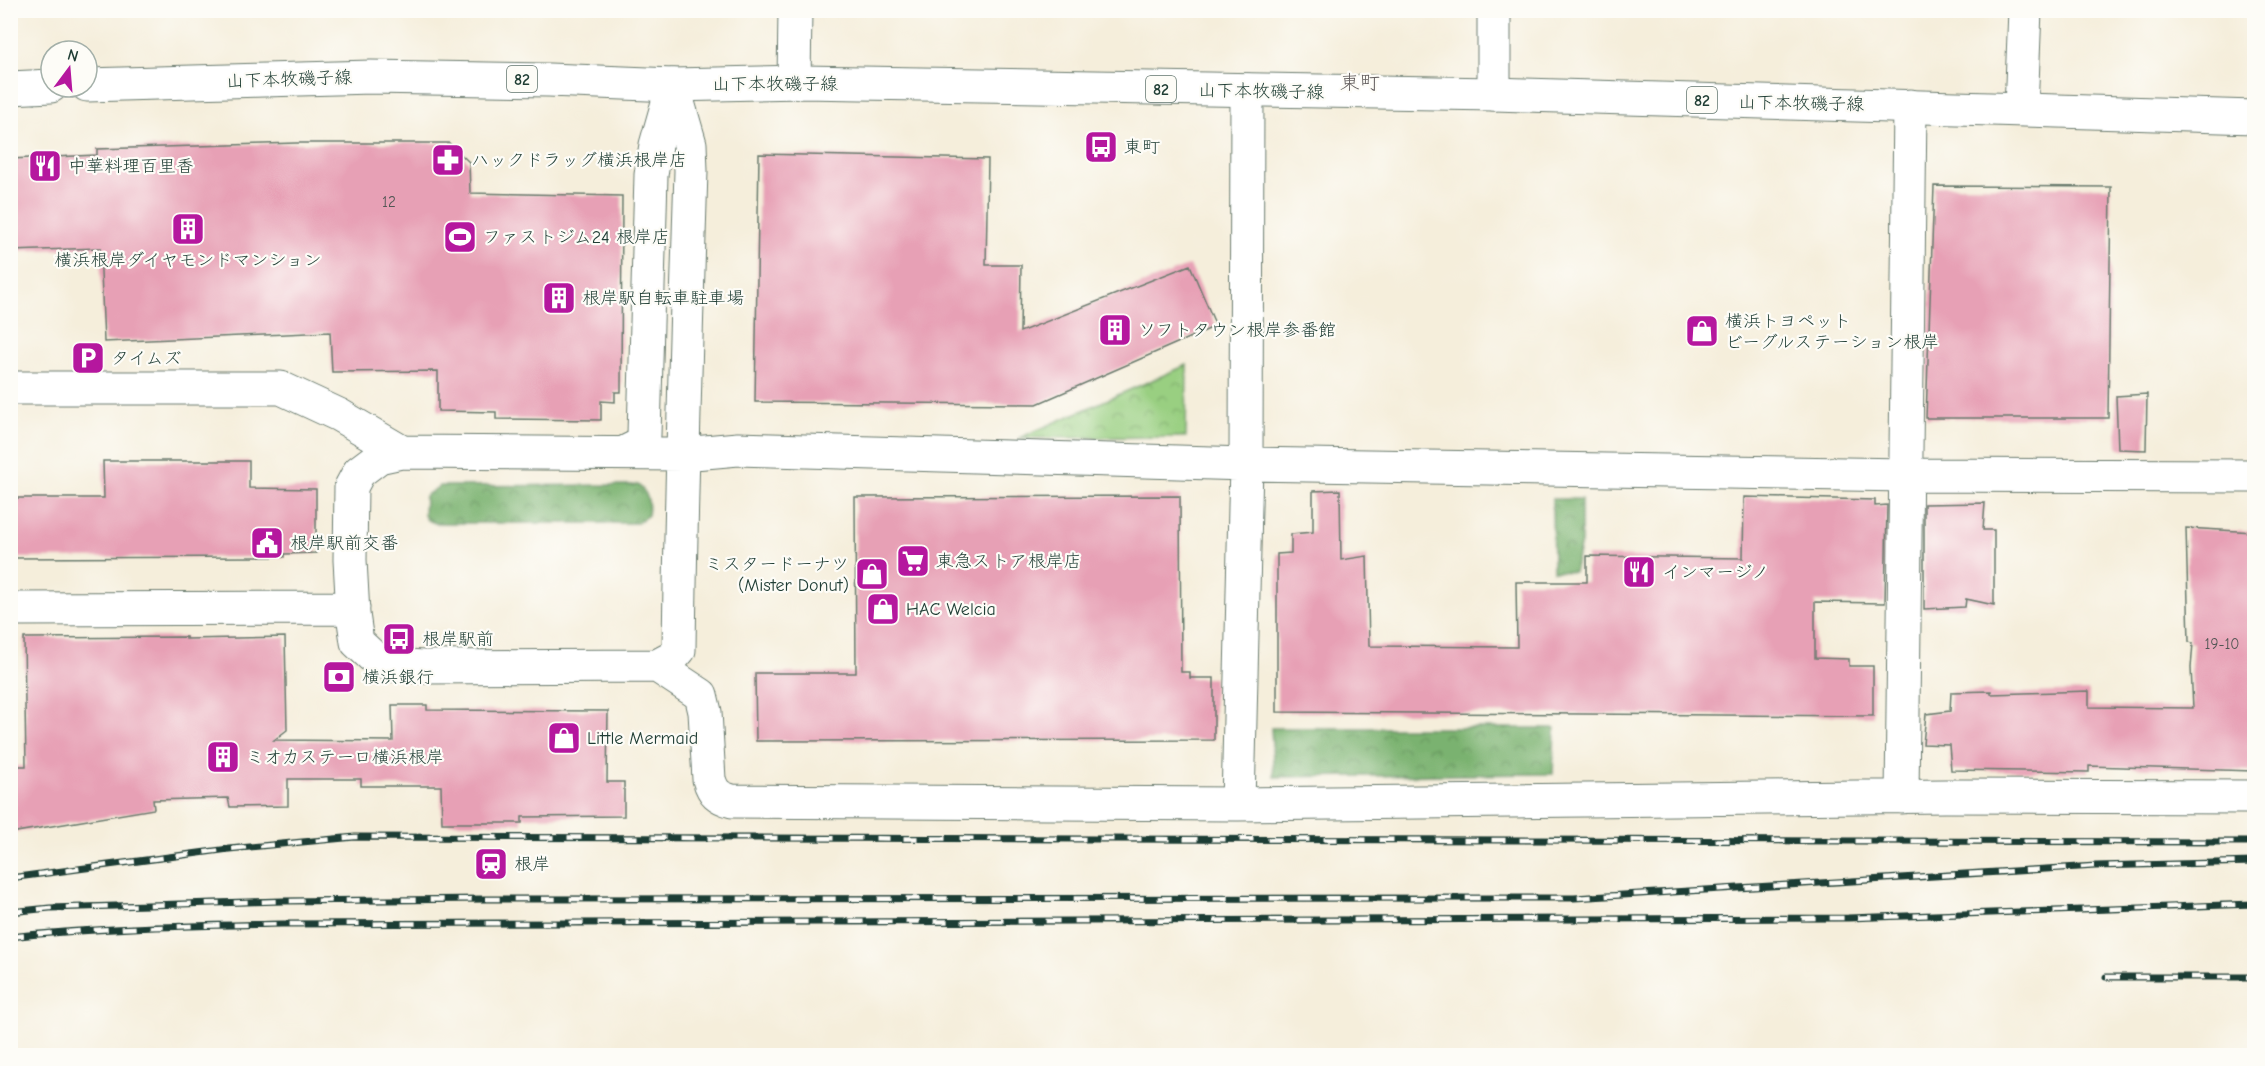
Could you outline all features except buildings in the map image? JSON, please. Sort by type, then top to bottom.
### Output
[{"type":"street","points":[[794,82],[795,10]]},
{"type":"street","points":[[1494,10],[1494,94]]},
{"type":"street","points":[[2021,109],[2025,10]]},
{"type":"street","name":"山下本牧磯子線","points":[[99,85],[371,77],[673,85],[794,82],[1494,94],[2254,117]]},
{"type":"street","points":[[624,453],[640,445],[644,435],[651,175],[656,145],[673,85]]},
{"type":"street","points":[[673,85],[690,144],[691,171],[683,454],[679,651],[672,658],[657,666],[445,667],[391,665],[372,656],[357,642],[350,560],[351,487],[359,471],[379,457],[402,452],[683,454],[738,449],[1245,464],[1906,475],[2254,476]]},
{"type":"street","points":[[10,88],[39,87]]},
{"type":"street","points":[[1238,804],[1245,464],[1246,90]]},
{"type":"street","points":[[1902,797],[1910,106]]},
{"type":"street","points":[[10,388],[281,388],[339,415],[402,452]]},
{"type":"street","points":[[10,609],[353,608]]},
{"type":"street","points":[[657,666],[701,695],[705,712],[709,779],[712,790],[718,798],[732,801],[1238,804],[1902,797],[2254,797]]},
{"type":"green space","points":[[1187,365],[1186,437],[1019,438]]},
{"type":"green space","points":[[638,485],[646,494],[649,506],[648,515],[637,523],[435,523],[427,520],[424,515],[425,496],[440,486]]},
{"type":"green space","points":[[1552,499],[1581,499],[1581,543],[1574,572],[1553,571]]},
{"type":"green space","points":[[1271,728],[1555,728],[1553,774],[1274,777]]},
{"type":"railway","points":[[10,878],[229,849],[355,837],[2254,842]]},
{"type":"railway","points":[[10,912],[50,908],[283,901],[487,899],[1574,898],[2096,866],[2254,862]]},
{"type":"railway","points":[[10,937],[112,929],[282,924],[1848,918],[2254,904]]},
{"type":"railway","points":[[2106,977],[2254,977]]},
{"type":"place","name":"東町","points":[[1101,147]]},
{"type":"place","name":"ハックドラッグ横浜根岸店","points":[[448,160]]},
{"type":"place","name":"中華料理百里香","points":[[45,166]]},
{"type":"place","name":"横浜根岸ダイヤモンドマンション","points":[[188,229]]},
{"type":"place","name":"ファストジム24 根岸店","points":[[460,237]]},
{"type":"place","name":"根岸駅自転車駐車場","points":[[559,298]]},
{"type":"place","name":"ソフトタウン根岸参番館","points":[[1115,330]]},
{"type":"place","name":"横浜トヨペット ビーグルステーション根岸","points":[[1702,331]]},
{"type":"place","name":"タイムズ","points":[[88,358]]},
{"type":"place","name":"根岸駅前交番","points":[[267,543]]},
{"type":"place","name":"東急ストア根岸店","points":[[913,561]]},
{"type":"place","name":"インマージノ","points":[[1639,572]]},
{"type":"place","name":"ミスタードーナツ (Mister Donut)","points":[[872,574]]},
{"type":"place","name":"HAC Welcia","points":[[883,609]]},
{"type":"place","name":"根岸駅前","points":[[399,639]]},
{"type":"place","name":"横浜銀行","points":[[339,677]]},
{"type":"place","name":"Little Mermaid","points":[[564,738]]},
{"type":"place","name":"ミオカステーロ横浜根岸","points":[[223,757]]},
{"type":"place","name":"根岸","points":[[491,864]]},
{"type":"district","name":"東町","points":[[1360,82]]}]
